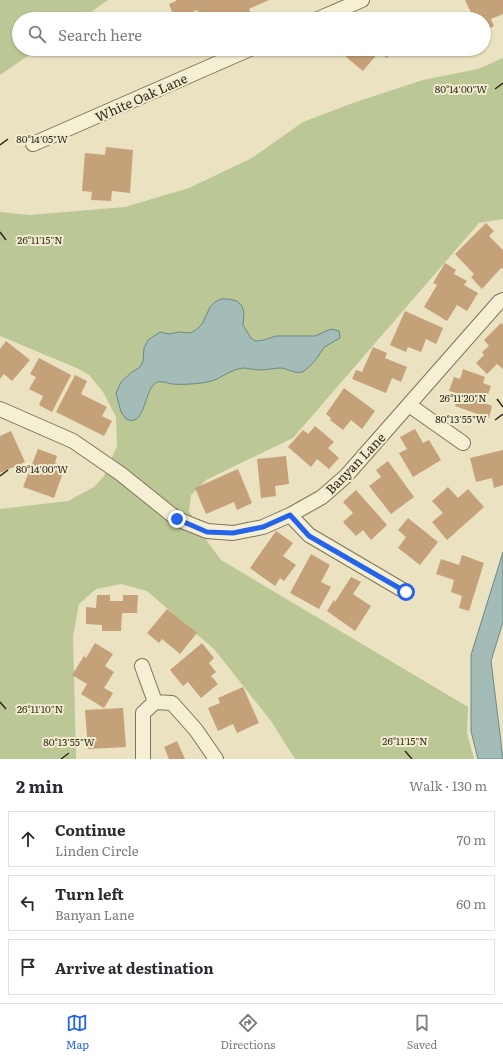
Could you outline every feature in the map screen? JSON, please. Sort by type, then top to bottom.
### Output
[{"type":"street","points":[[334,12],[362,0]]},
{"type":"street","name":"White Oak Lane","points":[[33,144],[234,56]]},
{"type":"street","name":"Banyan Lane","points":[[0,409],[72,441],[121,474],[177,519],[207,532],[233,533],[263,527],[290,515],[322,497],[346,476],[499,302],[503,300]]},
{"type":"street","points":[[409,405],[463,443]]},
{"type":"street","points":[[290,515],[309,536],[406,592]]},
{"type":"street","points":[[142,666],[155,702]]},
{"type":"street","points":[[143,759],[142,713],[155,702],[172,703],[196,730],[216,759]]},
{"type":"green space","points":[[0,0],[108,0],[91,12],[12,12],[12,56],[28,56],[0,75]]},
{"type":"green space","points":[[503,58],[503,219],[479,223],[293,438],[206,480],[191,495],[189,511],[209,544],[221,560],[468,707],[467,733],[474,759],[295,759],[271,721],[214,649],[147,591],[121,584],[96,589],[79,604],[73,636],[76,759],[0,759],[0,509],[68,501],[94,487],[104,476],[117,446],[116,417],[103,392],[89,375],[79,369],[0,336],[0,212],[30,215],[125,207],[189,188],[252,158],[303,122],[353,103],[423,80],[478,69]]},
{"type":"water","points":[[221,299],[237,301],[242,306],[244,313],[243,325],[251,338],[255,341],[276,336],[315,336],[331,329],[339,331],[340,338],[325,347],[314,362],[302,372],[294,372],[281,368],[260,370],[242,368],[207,382],[194,384],[156,383],[148,394],[139,417],[133,420],[126,419],[121,412],[116,393],[121,382],[140,367],[143,361],[144,348],[148,340],[160,332],[169,334],[179,332],[190,333],[196,330],[202,324],[210,307]]},
{"type":"water","points":[[503,552],[503,622],[491,661],[503,759],[478,759],[471,731],[471,655]]},
{"type":"building","points":[[269,0],[249,9],[250,12],[198,12],[197,10],[193,12],[172,12],[169,4],[176,1]]},
{"type":"building","points":[[465,0],[503,0],[503,14],[491,19],[491,12],[471,12]]},
{"type":"building","points":[[491,19],[494,26],[491,28]]},
{"type":"building","points":[[347,56],[376,56],[363,71],[346,57]]},
{"type":"building","points":[[106,147],[133,150],[130,193],[112,191],[111,201],[91,200],[92,192],[82,191],[85,153],[105,155]]},
{"type":"building","points":[[486,223],[494,231],[489,236],[503,250],[503,269],[501,268],[482,289],[471,277],[474,274],[455,254]]},
{"type":"building","points":[[445,263],[456,270],[454,274],[467,281],[464,285],[478,293],[467,311],[457,305],[447,321],[424,307],[437,285],[433,283]]},
{"type":"building","points":[[405,311],[443,328],[436,344],[426,339],[421,352],[408,347],[406,352],[390,345]]},
{"type":"building","points":[[501,323],[503,325],[503,369],[497,364],[487,374],[476,363],[484,355],[482,352],[489,346],[484,340]]},
{"type":"building","points":[[6,341],[30,360],[12,381],[4,374],[0,379],[0,349]]},
{"type":"building","points":[[373,347],[387,353],[385,358],[407,367],[401,382],[392,378],[386,393],[352,379],[356,370],[362,372]]},
{"type":"building","points":[[39,358],[71,375],[52,412],[39,405],[43,396],[29,389],[36,377],[30,374]]},
{"type":"building","points":[[463,369],[485,377],[483,383],[491,386],[485,403],[492,406],[489,418],[455,406],[460,394],[449,391],[454,377],[460,379]]},
{"type":"building","points":[[75,375],[87,381],[81,394],[107,407],[102,416],[112,421],[104,436],[56,412]]},
{"type":"building","points":[[344,388],[375,411],[362,429],[351,420],[343,430],[330,420],[331,418],[326,414]]},
{"type":"building","points":[[315,426],[334,442],[328,448],[339,458],[329,469],[317,459],[311,467],[288,447],[303,430],[308,434]]},
{"type":"building","points":[[415,429],[423,443],[429,440],[441,460],[413,477],[399,453],[407,449],[400,437]]},
{"type":"building","points":[[11,431],[25,462],[0,473],[0,436]]},
{"type":"building","points":[[38,449],[57,456],[55,463],[65,467],[54,498],[23,487]]},
{"type":"building","points":[[503,450],[503,485],[494,488],[492,478],[476,482],[470,458]]},
{"type":"building","points":[[286,456],[289,484],[275,486],[276,496],[261,498],[257,459]]},
{"type":"building","points":[[388,461],[414,497],[391,514],[369,486],[381,477],[376,470]]},
{"type":"building","points":[[238,469],[252,503],[237,510],[234,502],[206,514],[195,488]]},
{"type":"building","points":[[448,487],[458,498],[468,489],[484,507],[447,540],[432,522],[443,513],[432,501]]},
{"type":"building","points":[[356,490],[387,525],[371,540],[363,530],[356,536],[343,522],[353,513],[343,502]]},
{"type":"building","points":[[408,518],[438,542],[420,565],[398,548],[406,537],[398,530]]},
{"type":"building","points":[[276,531],[293,543],[283,556],[296,565],[284,581],[280,578],[275,586],[250,568]]},
{"type":"building","points":[[311,554],[330,565],[321,582],[331,587],[319,609],[290,593]]},
{"type":"building","points":[[462,555],[484,563],[469,611],[459,608],[462,596],[451,592],[454,580],[436,574],[441,559],[459,565]]},
{"type":"building","points":[[351,577],[361,582],[353,594],[371,606],[355,631],[327,611],[334,600],[335,602]]},
{"type":"building","points":[[97,595],[110,595],[110,601],[123,601],[123,595],[138,595],[137,613],[122,613],[121,631],[102,631],[102,625],[86,624],[86,607],[96,608]]},
{"type":"building","points":[[167,609],[197,633],[180,654],[162,639],[159,643],[147,633]]},
{"type":"building","points":[[95,643],[113,654],[105,666],[114,672],[104,688],[113,693],[104,708],[81,694],[87,684],[72,675],[84,656],[86,658]]},
{"type":"building","points":[[202,643],[214,658],[209,663],[216,672],[211,676],[218,684],[201,698],[188,682],[183,686],[170,670]]},
{"type":"building","points":[[243,687],[259,723],[237,733],[233,724],[218,731],[208,708],[220,703],[218,698]]},
{"type":"building","points":[[123,708],[126,747],[88,749],[85,710]]},
{"type":"building","points":[[177,741],[185,759],[169,759],[164,747]]},
{"type":"route","points":[[177,519],[207,532],[233,533],[263,527],[290,515],[309,536],[406,592]]}]
